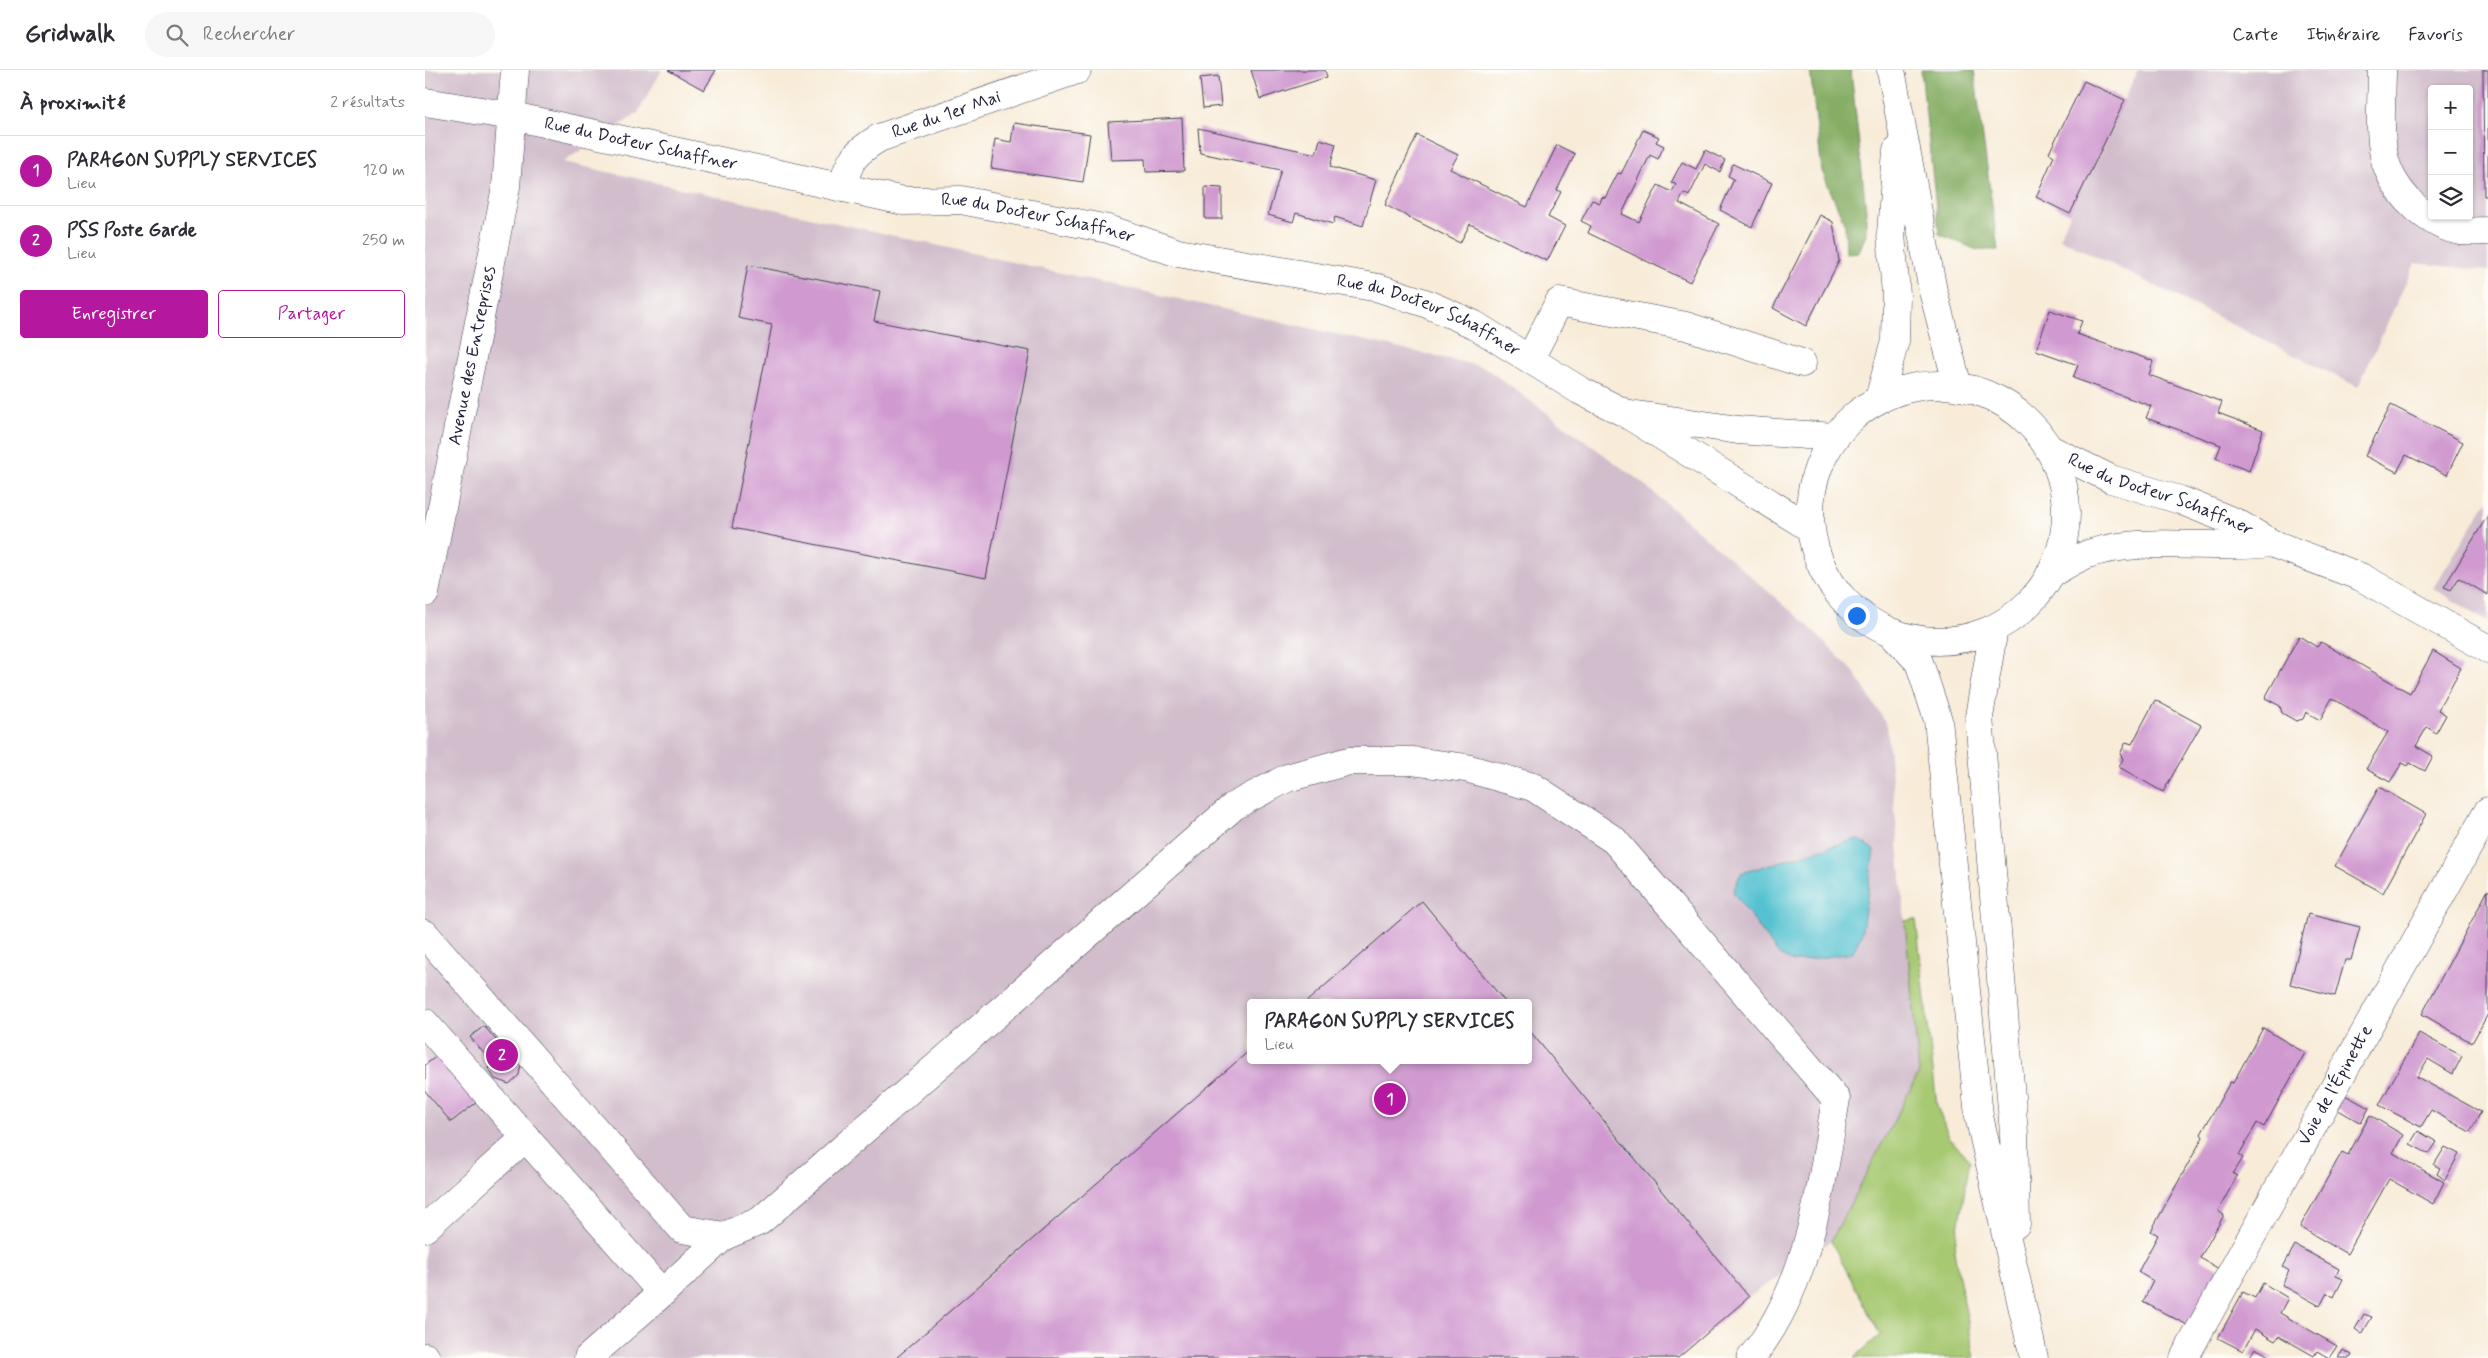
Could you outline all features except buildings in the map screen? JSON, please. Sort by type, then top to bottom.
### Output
[{"type":"street","name":"Avenue des Entreprises","points":[[425,593],[506,187],[515,70]]},
{"type":"street","name":"Rue du 1er Mai","points":[[843,188],[850,162],[859,150],[879,138],[1077,70]]},
{"type":"street","points":[[1891,70],[1933,291],[1959,387]]},
{"type":"street","points":[[2382,70],[2382,140],[2387,168],[2403,195],[2431,219],[2460,231],[2488,231]]},
{"type":"street","name":"Rue du Docteur Schaffner","points":[[425,102],[511,116],[904,201],[961,200],[1109,229],[1178,253],[1379,288],[1425,303],[1473,324],[1579,390],[1625,413],[1810,528]]},
{"type":"street","points":[[1879,399],[1895,341],[1896,294],[1891,234],[1900,114]]},
{"type":"street","points":[[1530,359],[1559,302],[1686,326],[1802,363]]},
{"type":"street","points":[[1931,385],[1959,387],[1980,392],[2013,410],[2035,430],[2049,448],[2059,472],[2065,497],[2066,524],[2061,550],[2051,574],[2035,596],[2016,614],[1994,628],[1953,640],[1911,638],[1891,632],[1867,619],[1845,602],[1828,579],[1816,554],[1810,528],[1810,500],[1814,478],[1821,459],[1834,437],[1854,416],[1879,399],[1904,389],[1931,385]]},
{"type":"street","name":"Rue du Docteur Schaffner","points":[[1625,413],[1738,430],[1834,437]]},
{"type":"street","name":"Rue du Docteur Schaffner","points":[[2049,448],[2111,479],[2180,500],[2237,522],[2271,543],[2361,577],[2488,649]]},
{"type":"street","name":"Rue du Docteur Schaffner","points":[[2051,574],[2087,555],[2124,546],[2240,547],[2271,543]]},
{"type":"street","points":[[1994,628],[1979,716],[2014,1133],[2017,1278]]},
{"type":"street","points":[[1891,632],[1919,662],[1938,720],[1979,1116],[2034,1358]]},
{"type":"street","points":[[588,1358],[663,1293],[724,1236],[760,1221],[1234,806],[1287,778],[1349,761],[1412,761],[1457,767],[1533,787],[1614,840],[1836,1099],[1819,1198],[1793,1287],[1751,1358]]},
{"type":"street","name":"Voie de l'Épinette","points":[[2184,1358],[2488,811]]},
{"type":"street","points":[[425,934],[682,1229],[724,1236]]},
{"type":"street","points":[[425,1023],[663,1293]]},
{"type":"street","points":[[425,1228],[526,1137]]},
{"type":"shaded area","points":[[425,70],[662,70],[637,114],[563,162],[1484,367],[1640,481],[1806,624],[1854,672],[1887,725],[1919,1073],[1831,1241],[1749,1297],[1678,1358],[425,1358]]},
{"type":"shaded area","points":[[2138,70],[2488,70],[2488,271],[2415,263],[2358,387],[2059,238]]},
{"type":"shaded area","points":[[2488,500],[2488,622],[2433,588]]},
{"type":"green space","points":[[1810,70],[1851,70],[1866,210],[1866,234],[1859,252],[1846,253],[1845,225],[1822,171]]},
{"type":"green space","points":[[1921,70],[1974,70],[1998,250],[1977,250],[1939,234]]},
{"type":"green space","points":[[1916,919],[1937,1106],[1949,1137],[1970,1161],[1954,1251],[1975,1358],[1854,1358],[1880,1335],[1831,1241],[1919,1073],[1905,921]]},
{"type":"water","points":[[1857,839],[1874,850],[1861,936],[1852,953],[1793,962],[1779,955],[1733,892],[1741,873]]},
{"type":"place","name":"PSS Poste Garde","points":[[502,1055]]},
{"type":"place","name":"PARAGON SUPPLY SERVICES","points":[[1390,1099]]}]
